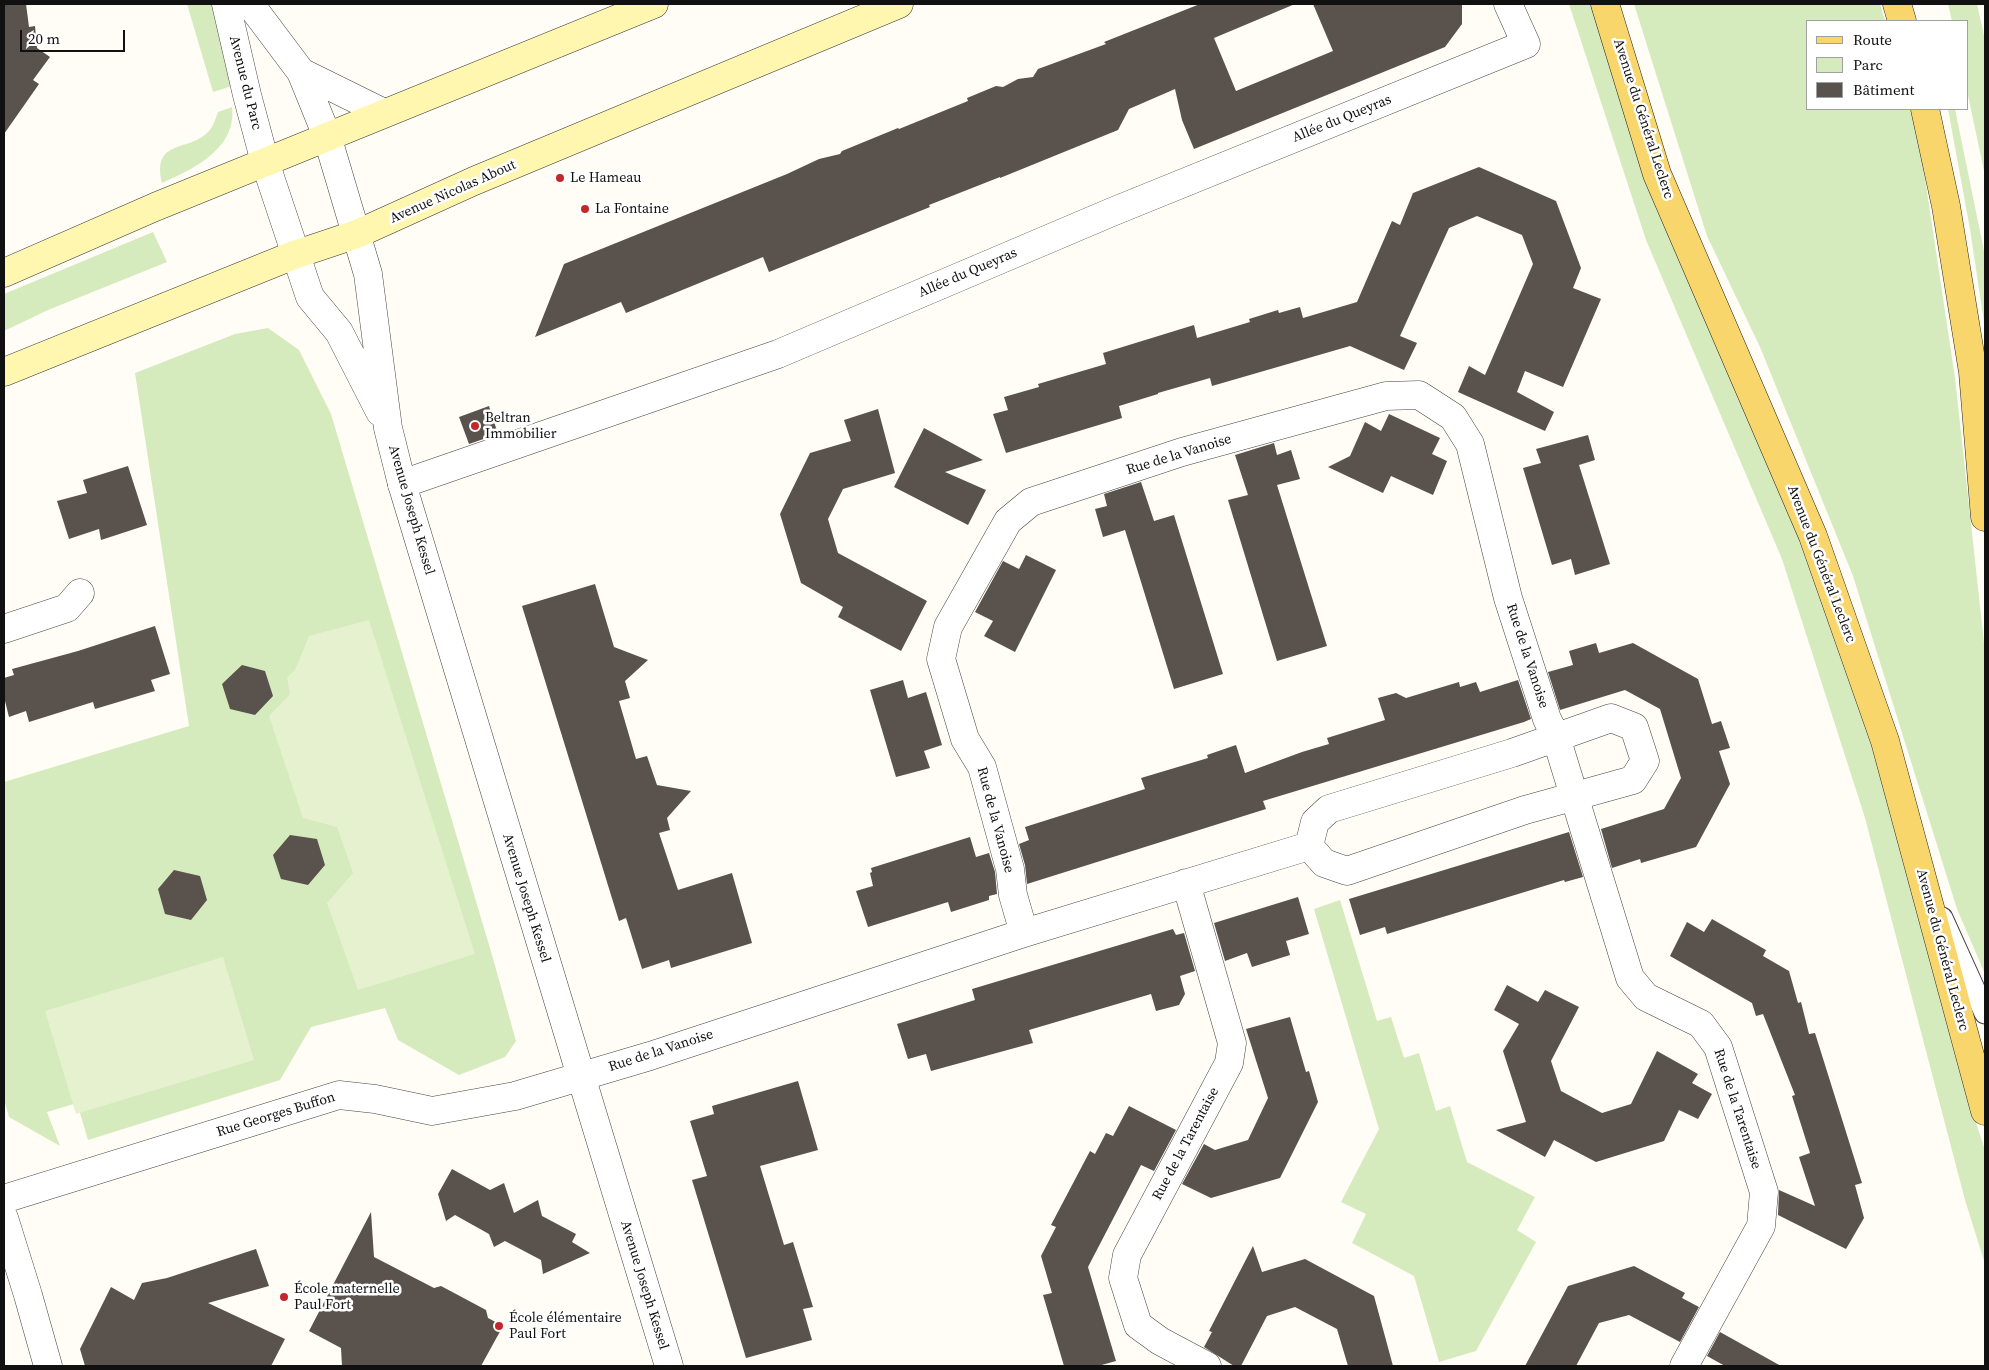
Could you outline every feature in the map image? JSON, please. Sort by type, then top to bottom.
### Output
[{"type":"main road","points":[[4,273],[155,207],[654,4]]},
{"type":"main road","name":"Avenue Nicolas About","points":[[4,372],[294,255],[357,234],[474,181],[899,4]]},
{"type":"main road","name":"Avenue du Général Leclerc","points":[[1605,4],[1657,174],[1813,536],[1885,742],[1985,1111]]},
{"type":"main road","points":[[1897,4],[1902,20]]},
{"type":"main road","points":[[1925,110],[1946,206],[1973,372],[1985,517]]},
{"type":"street","name":"Avenue du Parc","points":[[226,4],[265,162]]},
{"type":"street","points":[[250,4],[301,72],[327,136]]},
{"type":"street","name":"Allée du Queyras","points":[[402,484],[778,354],[1112,212],[1526,44],[1508,4]]},
{"type":"street","points":[[301,72],[384,113]]},
{"type":"street","name":"Avenue Joseph Kessel","points":[[327,136],[368,274],[388,428],[402,484],[553,989],[582,1076],[669,1366]]},
{"type":"street","name":"Avenue Joseph Kessel","points":[[265,162],[294,255],[310,297],[339,332],[388,428]]},
{"type":"street","name":"Rue de la Vanoise","points":[[1024,933],[1013,895],[1010,869],[982,767],[965,739],[942,659],[948,627],[975,578],[1008,521],[1030,502],[1191,450],[1386,396],[1419,395],[1453,417],[1470,444],[1508,598],[1547,719],[1556,737]]},
{"type":"street","points":[[4,629],[67,608],[80,593]]},
{"type":"street","points":[[1611,718],[1634,727],[1645,761],[1633,780],[1575,796],[1525,810],[1347,871],[1324,863],[1309,846],[1315,822],[1329,809],[1502,756],[1611,718]]},
{"type":"street","name":"Rue de la Tarentaise","points":[[1556,737],[1630,978],[1646,997],[1701,1024],[1718,1047],[1764,1192],[1761,1226],[1684,1366]]},
{"type":"street","name":"Rue de la Vanoise","points":[[582,1076],[650,1056],[860,985],[1024,933],[1309,846]]},
{"type":"street","name":"Rue de la Tarentaise","points":[[1186,883],[1232,1043],[1229,1063],[1127,1255],[1122,1278],[1138,1325],[1160,1341],[1207,1366]]},
{"type":"street","name":"Rue Georges Buffon","points":[[4,1199],[339,1095],[375,1099],[432,1111],[515,1096],[582,1076]]},
{"type":"street","points":[[4,1218],[48,1366]]},
{"type":"lane","points":[[1923,877],[1985,1013]]},
{"type":"green space","points":[[187,4],[214,4],[232,86],[213,92]]},
{"type":"green space","points":[[1569,4],[1595,4],[1654,203],[1802,542],[1865,705],[1985,1150],[1985,1264],[1965,1200],[1865,818],[1782,559],[1646,240]]},
{"type":"green space","points":[[1634,4],[1880,4],[1885,20],[1806,20],[1806,110],[1912,110],[1917,125],[1955,378],[1985,652],[1985,974],[1957,909],[1853,576],[1760,347],[1707,236]]},
{"type":"green space","points":[[1948,4],[1977,4],[1985,40],[1985,176],[1969,100],[1969,20],[1952,20]]},
{"type":"green space","points":[[232,107],[232,122],[228,135],[220,146],[199,164],[162,183],[160,169],[162,159],[167,153],[199,139],[211,129],[218,112]]},
{"type":"green space","points":[[1948,110],[1955,110],[1985,256],[1985,329],[1970,229]]},
{"type":"green space","points":[[153,232],[167,262],[48,310],[4,331],[4,294]]},
{"type":"green space","points":[[268,328],[299,350],[331,414],[516,1041],[505,1057],[459,1075],[398,1040],[385,1008],[311,1027],[280,1080],[88,1140],[77,1103],[47,1112],[60,1146],[9,1117],[4,1099],[4,782],[189,726],[135,373],[235,334]]},
{"type":"green space","points":[[369,620],[475,954],[358,990],[327,903],[353,873],[337,827],[303,818],[269,716],[290,694],[287,677],[295,670],[309,636]]},
{"type":"green space","points":[[1340,900],[1377,1021],[1391,1017],[1404,1058],[1419,1053],[1436,1111],[1450,1106],[1467,1162],[1535,1197],[1517,1230],[1536,1242],[1476,1351],[1439,1362],[1414,1276],[1352,1243],[1366,1214],[1341,1202],[1379,1129],[1314,909]]},
{"type":"green space","points":[[223,957],[254,1060],[76,1114],[45,1011]]},
{"type":"building","points":[[4,4],[26,4],[29,27],[35,26],[37,48],[50,57],[33,80],[39,84],[4,134]]},
{"type":"building","points":[[1200,4],[1295,4],[1214,38],[1236,91],[1333,51],[1313,4],[1462,4],[1462,24],[1445,47],[1194,149],[1182,120],[1175,89],[1129,109],[1118,130],[929,205],[930,207],[769,272],[763,257],[626,313],[621,302],[535,337],[564,264],[787,174],[819,159],[840,154],[842,151],[968,101],[967,98],[996,86],[1003,87],[1018,79],[1033,77],[1038,69],[1106,44],[1104,42]]},
{"type":"building","points":[[1479,167],[1556,201],[1581,268],[1573,288],[1601,299],[1563,387],[1525,371],[1517,392],[1554,412],[1545,431],[1458,392],[1469,366],[1485,375],[1533,264],[1522,235],[1477,216],[1449,228],[1400,336],[1417,343],[1404,370],[1350,346],[1212,386],[1210,378],[1158,393],[1119,406],[1122,418],[1006,453],[993,414],[1008,410],[1004,397],[1039,387],[1038,384],[1106,364],[1103,353],[1194,325],[1197,338],[1250,322],[1249,319],[1278,310],[1279,313],[1300,307],[1303,318],[1357,302],[1392,221],[1400,225],[1413,193]]},
{"type":"building","points":[[489,406],[498,434],[469,444],[459,417]]},
{"type":"building","points":[[878,409],[895,473],[843,489],[828,519],[838,553],[927,601],[901,651],[838,617],[843,607],[801,583],[780,514],[810,453],[851,441],[844,420]]},
{"type":"building","points":[[1389,414],[1440,438],[1432,454],[1447,461],[1433,495],[1391,476],[1383,493],[1328,467],[1350,456],[1365,422],[1381,431]]},
{"type":"building","points":[[924,428],[983,460],[945,472],[986,490],[968,525],[894,487]]},
{"type":"building","points":[[1588,435],[1595,460],[1579,465],[1610,564],[1575,575],[1571,559],[1552,565],[1523,468],[1541,463],[1536,449]]},
{"type":"building","points":[[1274,443],[1277,455],[1291,450],[1300,479],[1277,485],[1327,646],[1277,661],[1228,500],[1248,495],[1235,455]]},
{"type":"building","points":[[128,466],[147,525],[101,540],[99,529],[69,539],[57,501],[87,493],[83,480]]},
{"type":"building","points":[[1141,482],[1154,521],[1174,515],[1223,674],[1174,689],[1125,530],[1103,537],[1095,509],[1107,506],[1104,494]]},
{"type":"building","points":[[1026,555],[1056,570],[1015,652],[984,636],[993,621],[975,612],[1003,561],[1019,569]]},
{"type":"building","points":[[595,584],[614,647],[648,660],[625,681],[630,698],[619,701],[636,759],[647,756],[657,785],[691,791],[667,818],[670,830],[659,833],[678,890],[732,873],[752,943],[671,968],[669,960],[642,969],[626,918],[619,921],[522,606]]},
{"type":"building","points":[[155,626],[170,674],[151,680],[155,691],[95,709],[93,702],[29,722],[26,711],[9,717],[4,697],[4,678],[14,675],[12,669],[78,651]]},
{"type":"building","points":[[1596,643],[1599,653],[1633,643],[1698,679],[1712,724],[1721,721],[1730,748],[1719,751],[1730,784],[1696,847],[1641,863],[1640,859],[1612,868],[1601,829],[1664,809],[1681,778],[1660,709],[1625,690],[1560,710],[1548,672],[1573,665],[1569,651]]},
{"type":"building","points":[[242,665],[265,671],[273,696],[255,715],[230,709],[222,684]]},
{"type":"building","points":[[903,680],[908,698],[926,692],[942,745],[924,751],[930,768],[896,777],[870,690]]},
{"type":"building","points":[[1518,680],[1531,719],[1524,722],[1263,801],[1266,809],[1027,884],[1025,865],[1019,844],[1029,840],[1025,827],[1145,789],[1141,778],[1208,758],[1207,755],[1236,745],[1245,773],[1329,744],[1327,738],[1385,720],[1378,698],[1396,693],[1406,698],[1459,682],[1460,687],[1476,682],[1480,692]]},
{"type":"building","points":[[1569,832],[1583,877],[1565,882],[1564,880],[1387,934],[1385,927],[1360,935],[1349,899]]},
{"type":"building","points":[[290,835],[317,839],[325,865],[308,885],[281,879],[273,855]]},
{"type":"building","points":[[970,837],[976,857],[989,853],[995,872],[997,894],[989,896],[989,900],[951,912],[948,902],[868,927],[856,891],[873,886],[870,873],[872,872],[871,868]]},
{"type":"building","points":[[174,870],[200,876],[207,900],[191,920],[165,914],[158,889]]},
{"type":"building","points":[[1298,897],[1309,934],[1286,941],[1290,955],[1252,967],[1247,953],[1225,961],[1214,923]]},
{"type":"building","points":[[1712,919],[1766,950],[1763,956],[1789,971],[1798,1003],[1801,1002],[1809,1034],[1815,1033],[1862,1183],[1855,1185],[1864,1218],[1846,1249],[1778,1215],[1779,1190],[1815,1206],[1799,1157],[1810,1153],[1792,1096],[1795,1095],[1763,1014],[1756,1016],[1752,1003],[1670,956],[1687,922],[1704,932]]},
{"type":"building","points":[[1173,929],[1176,935],[1184,933],[1195,971],[1180,976],[1185,994],[1179,1005],[1156,1011],[1151,994],[1029,1030],[1033,1043],[931,1071],[926,1054],[908,1059],[897,1024],[975,1000],[972,989]]},
{"type":"building","points":[[1507,985],[1538,1002],[1545,990],[1579,1007],[1551,1061],[1561,1091],[1602,1113],[1631,1104],[1657,1051],[1698,1074],[1692,1083],[1712,1094],[1698,1119],[1679,1110],[1664,1141],[1596,1162],[1554,1140],[1545,1157],[1496,1130],[1526,1122],[1503,1051],[1519,1024],[1494,1010]]},
{"type":"building","points":[[1290,1017],[1306,1072],[1309,1071],[1318,1102],[1280,1178],[1211,1198],[1182,1184],[1204,1144],[1215,1150],[1248,1140],[1268,1098],[1246,1029]]},
{"type":"building","points":[[798,1081],[818,1150],[760,1166],[784,1245],[793,1242],[813,1307],[803,1309],[812,1340],[746,1358],[692,1180],[707,1176],[690,1121],[714,1114],[712,1106]]},
{"type":"building","points":[[1129,1106],[1176,1130],[1154,1171],[1141,1165],[1088,1267],[1116,1361],[1098,1366],[1064,1366],[1043,1295],[1052,1293],[1041,1256],[1056,1227],[1051,1225],[1090,1151],[1095,1154],[1106,1133],[1113,1136]]},
{"type":"building","points":[[452,1169],[490,1190],[504,1183],[514,1213],[538,1200],[542,1216],[576,1234],[572,1242],[590,1253],[543,1274],[541,1260],[505,1241],[494,1247],[489,1234],[455,1215],[446,1221],[438,1194]]},
{"type":"building","points":[[371,1212],[374,1257],[434,1288],[441,1286],[486,1310],[488,1318],[503,1326],[481,1366],[342,1366],[341,1348],[309,1331]]},
{"type":"building","points":[[1253,1246],[1262,1272],[1305,1259],[1374,1296],[1393,1366],[1348,1366],[1337,1329],[1295,1307],[1267,1316],[1241,1366],[1234,1366],[1204,1347],[1212,1332],[1209,1331]]},
{"type":"building","points":[[256,1249],[269,1286],[208,1303],[285,1339],[271,1366],[85,1366],[80,1349],[111,1287],[134,1300],[142,1283],[167,1278]]},
{"type":"building","points":[[1634,1266],[1685,1293],[1682,1298],[1699,1307],[1680,1342],[1629,1315],[1599,1323],[1576,1366],[1525,1366],[1568,1286]]},
{"type":"building","points":[[1720,1332],[1781,1366],[1725,1366],[1707,1356]]},
{"type":"place","name":"Le Hameau","points":[[560,178]]},
{"type":"place","name":"La Fontaine","points":[[585,209]]},
{"type":"place","name":"Beltran Immobilier","points":[[475,426]]},
{"type":"place","name":"École maternelle Paul Fort","points":[[284,1297]]},
{"type":"place","name":"École élémentaire Paul Fort","points":[[499,1326]]}]
